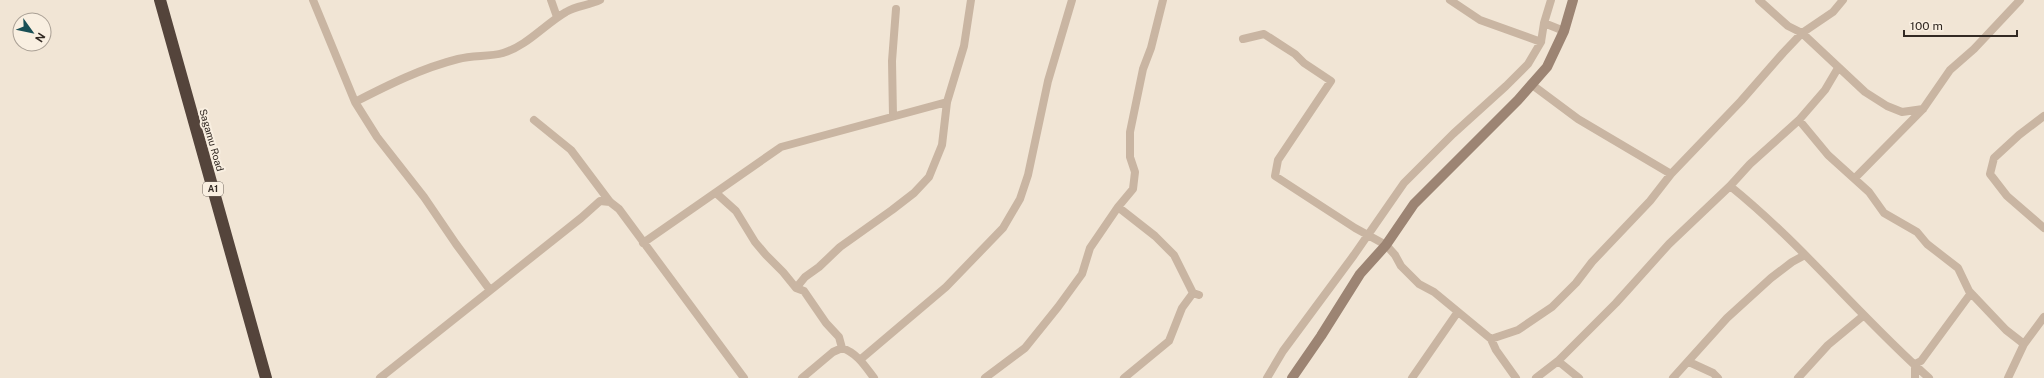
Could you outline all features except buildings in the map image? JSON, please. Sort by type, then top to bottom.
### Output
[{"type":"highway","name":"Sagamu Road","points":[[160,0],[266,378]]},
{"type":"street","points":[[313,0],[355,102],[377,136],[424,197],[490,290]]},
{"type":"street","points":[[552,0],[557,17]]},
{"type":"street","points":[[355,102],[389,84],[446,62],[472,55],[504,53],[518,46],[557,17],[573,8],[589,6],[600,0]]},
{"type":"street","points":[[796,288],[805,277],[840,247],[914,193],[929,177],[942,144],[947,102],[964,46],[971,0]]},
{"type":"street","points":[[861,359],[946,286],[1003,228],[1020,198],[1028,175],[1048,81],[1072,0]]},
{"type":"street","points":[[986,378],[1025,348],[1058,308],[1082,274],[1090,248],[1118,207],[1133,189],[1135,172],[1130,157],[1130,132],[1143,69],[1152,48],[1163,0]]},
{"type":"street","points":[[1450,0],[1480,20],[1541,42]]},
{"type":"street","points":[[1267,378],[1284,351],[1404,183],[1453,134],[1528,64],[1541,42],[1544,23],[1551,0]]},
{"type":"street","points":[[1292,378],[1321,336],[1360,274],[1386,244],[1414,204],[1547,67],[1564,31],[1573,0]]},
{"type":"street","points":[[1759,0],[1788,26],[1802,33],[1838,68],[1866,92],[1887,106],[1902,112],[1923,109]]},
{"type":"street","points":[[1491,339],[1518,330],[1552,307],[1650,201],[1671,174],[1741,101],[1802,33],[1834,12],[1843,0]]},
{"type":"street","points":[[1855,178],[1923,109],[1950,70],[1974,49],[2020,0]]},
{"type":"street","points":[[893,116],[892,61],[896,8]]},
{"type":"street","points":[[1544,23],[1564,31]]},
{"type":"street","points":[[1243,39],[1264,34],[1295,54],[1304,63],[1330,81],[1278,160],[1274,175],[1355,228],[1386,244],[1395,255],[1401,266],[1419,284],[1434,292],[1457,313],[1491,339],[1496,350],[1516,378]]},
{"type":"street","points":[[1536,378],[1558,361],[1616,302],[1669,244],[1730,186],[1750,164],[1799,120],[1825,90],[1838,68]]},
{"type":"street","points":[[1531,84],[1578,119],[1671,174]]},
{"type":"street","points":[[643,243],[781,146],[947,102]]},
{"type":"street","points":[[2044,116],[2019,134],[1994,158],[1990,174],[2007,196],[2044,228]]},
{"type":"street","points":[[534,120],[571,150],[610,202],[619,208],[643,243],[744,378]]},
{"type":"street","points":[[1799,120],[1828,155],[1869,192],[1884,213],[1917,232],[1927,244],[1958,268],[1970,293],[2006,330],[2024,344]]},
{"type":"street","points":[[1730,186],[1755,207],[1864,316],[1915,364],[1926,377]]},
{"type":"street","points":[[716,193],[736,211],[755,242],[796,288],[804,291],[826,323],[839,337],[842,348]]},
{"type":"street","points":[[380,378],[581,218],[600,201],[610,202]]},
{"type":"street","points":[[1118,207],[1155,236],[1174,255],[1196,294],[1182,308],[1169,341],[1124,378]]},
{"type":"street","points":[[1673,378],[1727,318],[1771,278],[1804,255]]},
{"type":"street","points":[[1915,364],[1921,361],[1970,293]]},
{"type":"street","points":[[1412,378],[1457,313]]},
{"type":"street","points":[[1798,378],[1828,345],[1864,316]]},
{"type":"street","points":[[2008,378],[2024,344],[2044,317]]},
{"type":"street","points":[[802,378],[833,352],[842,348],[849,350],[861,359],[874,378]]},
{"type":"street","points":[[1558,361],[1579,378]]},
{"type":"street","points":[[1689,362],[1713,373],[1718,378]]},
{"type":"street","points":[[1915,364],[1915,378]]}]
